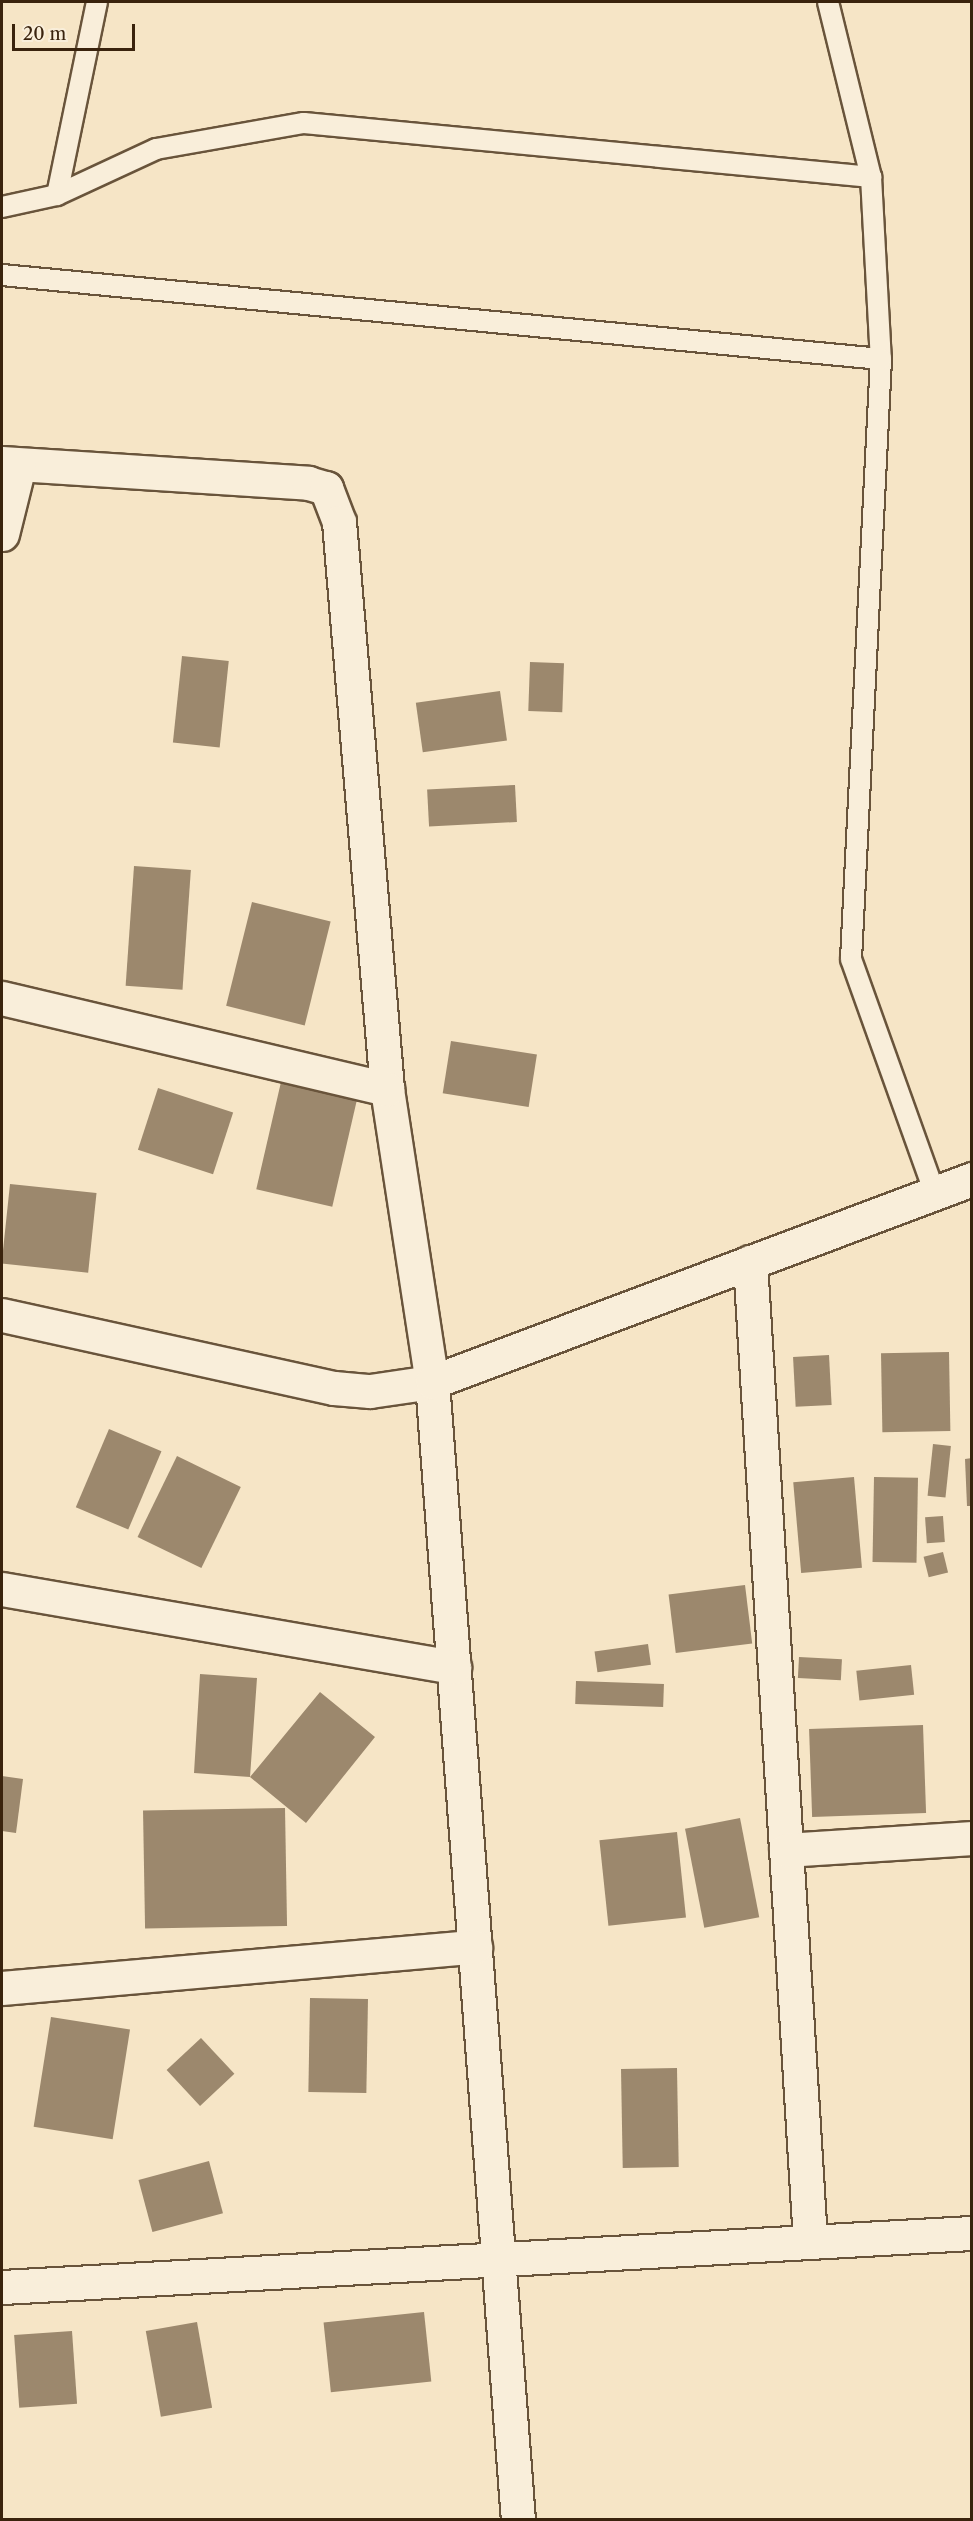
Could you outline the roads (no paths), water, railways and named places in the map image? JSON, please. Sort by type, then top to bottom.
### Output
[{"type":"street","points":[[2,534],[10,464],[308,483],[326,488],[333,501],[387,1089],[432,1382],[518,2520]]},
{"type":"street","points":[[2,998],[387,1089]]},
{"type":"street","points":[[2,1315],[334,1388],[370,1390],[432,1382],[972,1179]]},
{"type":"street","points":[[750,1262],[810,2241]]},
{"type":"street","points":[[2,1589],[454,1667]]},
{"type":"street","points":[[786,1850],[972,1838]]},
{"type":"street","points":[[2,1988],[475,1947]]},
{"type":"street","points":[[2,2287],[498,2257],[972,2233]]},
{"type":"lane","points":[[57,195],[97,2]]},
{"type":"lane","points":[[828,2],[871,177],[881,359],[851,959],[934,1194]]},
{"type":"lane","points":[[2,207],[57,195],[156,149],[304,123],[871,177]]},
{"type":"lane","points":[[2,275],[881,359]]}]
